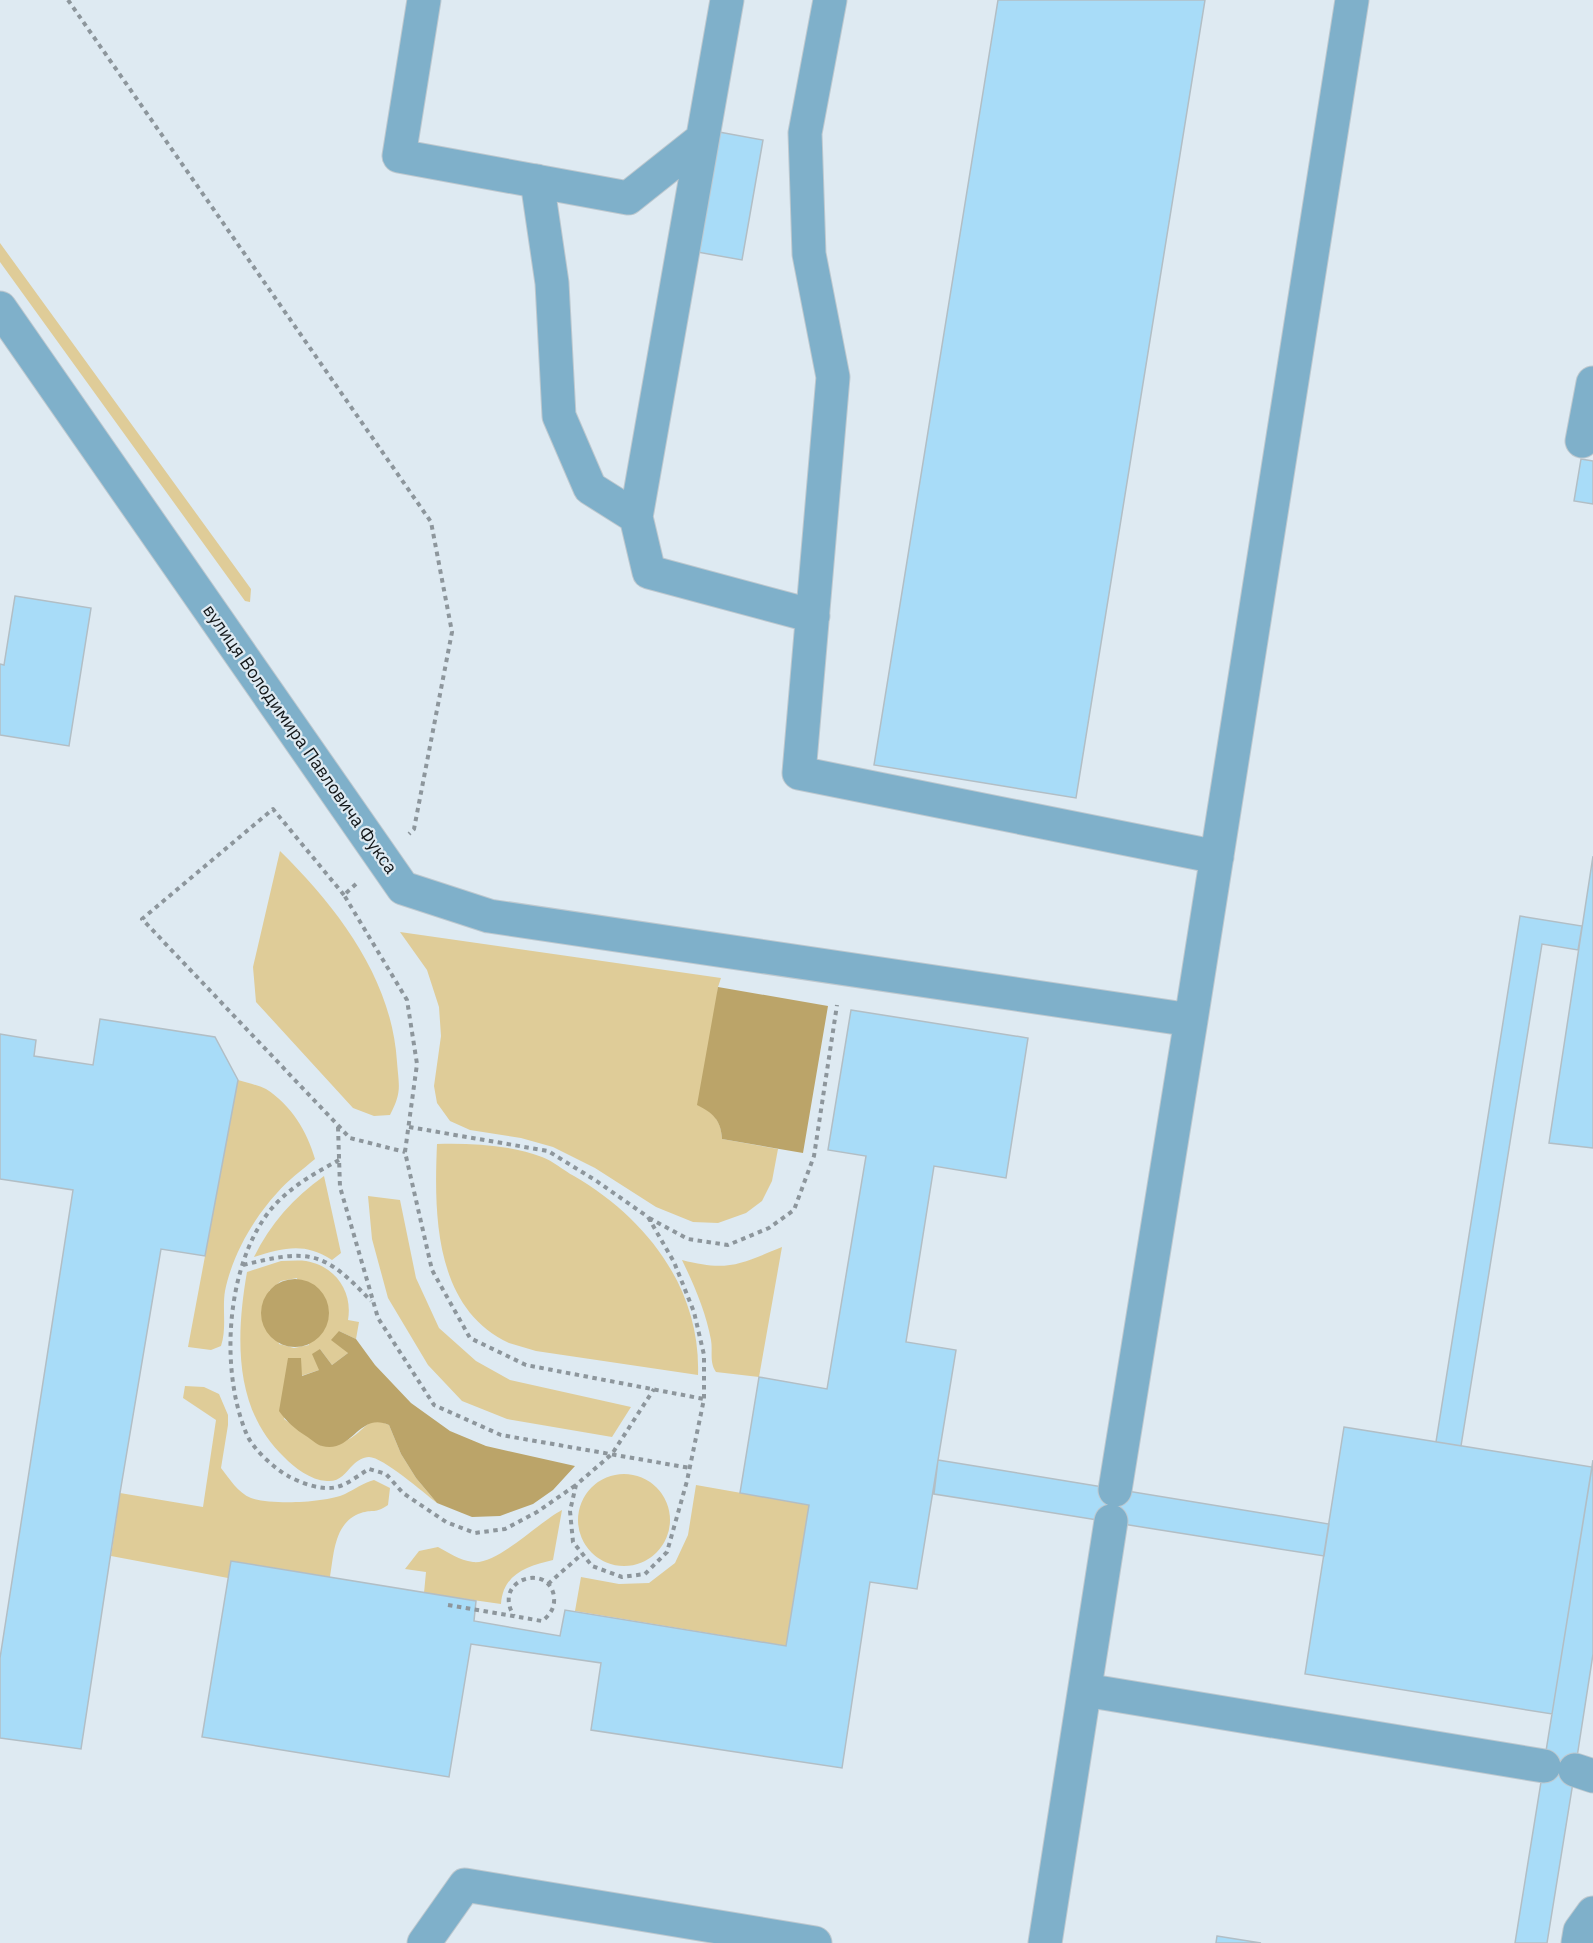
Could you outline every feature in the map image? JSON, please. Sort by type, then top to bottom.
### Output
[{"type":"street","points":[[424,0],[399,156],[628,198],[701,140]]},
{"type":"street","points":[[727,0],[636,518],[649,572],[813,616]]},
{"type":"street","points":[[830,0],[805,133],[808,254],[833,377],[799,773],[1217,857]]},
{"type":"street","points":[[1045,1943],[1352,0]]},
{"type":"street","points":[[537,181],[552,283],[559,416],[590,488],[636,518]]},
{"type":"street","name":"вулиця Володимира Павловича Фукса","points":[[0,308],[403,888],[489,916],[1191,1020]]},
{"type":"street","points":[[1582,441],[1593,383]]},
{"type":"street","points":[[1085,1690],[1571,1770]]},
{"type":"street","points":[[424,1943],[465,1885],[815,1943]]},
{"type":"street","points":[[1578,1943],[1580,1931],[1593,1913]]},
{"type":"path","points":[[68,0],[431,522],[452,632],[414,830],[344,895]]},
{"type":"path","points":[[405,1152],[350,1138],[142,919],[273,809],[344,895],[407,1000],[417,1064],[405,1152],[432,1270],[470,1338],[526,1365],[704,1399]]},
{"type":"path","points":[[409,1128],[548,1151],[595,1180],[648,1218],[688,1239],[728,1245],[769,1228],[794,1210],[814,1156],[843,968]]},
{"type":"path","points":[[338,1126],[340,1187],[378,1318],[435,1405],[501,1435],[690,1468]]},
{"type":"path","points":[[339,1160],[307,1178],[273,1208],[247,1249],[236,1288],[231,1353],[234,1391],[247,1437],[276,1469],[296,1480],[318,1487],[336,1487],[369,1469],[386,1474],[424,1509],[446,1522],[476,1533],[505,1529],[537,1512],[576,1485],[612,1454],[654,1389]]},
{"type":"path","points":[[576,1485],[570,1511],[573,1542],[592,1566],[622,1577],[645,1574],[668,1552],[690,1468],[704,1399],[704,1355],[694,1312],[674,1262],[648,1218]]},
{"type":"path","points":[[242,1266],[279,1257],[300,1255],[315,1258],[339,1270],[373,1302]]},
{"type":"path","points":[[548,1584],[582,1554]]},
{"type":"path","points":[[448,1605],[542,1621],[550,1614],[554,1598],[552,1590],[545,1581],[533,1577],[513,1585],[508,1603],[514,1616]]},
{"type":"shaded area","points":[[0,243],[251,589],[250,602],[245,601],[0,262]]},
{"type":"shaded area","points":[[280,851],[322,896],[341,921],[373,974],[385,1002],[393,1031],[399,1089],[390,1115],[374,1116],[353,1108],[256,1002],[253,967]]},
{"type":"shaded area","points":[[400,932],[721,978],[718,987],[709,1111],[719,1123],[722,1139],[778,1149],[772,1181],[762,1201],[746,1213],[718,1223],[693,1222],[656,1207],[595,1168],[553,1147],[521,1138],[470,1130],[450,1121],[437,1103],[434,1086],[441,1036],[439,1007],[427,970]]},
{"type":"shaded area","points":[[718,987],[828,1006],[803,1153],[722,1139],[718,1122],[708,1111],[697,1105]]},
{"type":"shaded area","points":[[238,1080],[266,1089],[283,1103],[303,1129],[315,1159],[277,1193],[260,1214],[238,1251],[225,1291],[224,1332],[221,1346],[211,1350],[188,1347]]},
{"type":"shaded area","points":[[437,1144],[490,1146],[542,1157],[600,1193],[624,1213],[646,1234],[679,1285],[690,1313],[696,1343],[698,1375],[536,1351],[509,1343],[484,1327],[466,1307],[452,1283],[444,1257],[436,1200]]},
{"type":"shaded area","points":[[324,1176],[341,1253],[332,1260],[322,1254],[294,1248],[254,1257],[267,1233],[284,1212]]},
{"type":"shaded area","points":[[368,1196],[400,1200],[416,1278],[439,1328],[476,1361],[510,1380],[631,1407],[612,1437],[507,1419],[462,1401],[428,1365],[388,1298],[372,1239]]},
{"type":"shaded area","points":[[782,1247],[759,1377],[716,1372],[706,1319],[682,1260],[723,1266],[744,1262]]},
{"type":"shaded area","points":[[281,1261],[306,1261],[326,1268],[340,1282],[348,1299],[348,1320],[359,1322],[356,1339],[339,1331],[348,1353],[332,1365],[320,1349],[319,1370],[301,1376],[284,1419],[322,1446],[348,1440],[372,1422],[389,1425],[401,1454],[416,1478],[437,1503],[393,1469],[369,1457],[358,1461],[335,1480],[315,1478],[303,1473],[293,1465],[267,1438],[255,1417],[242,1370],[241,1321],[247,1272]],"holes":[[[297,1278],[309,1345],[294,1348],[279,1344],[269,1291],[281,1281]]]},
{"type":"shaded area","points":[[302,1279],[314,1285],[323,1294],[329,1306],[327,1326],[319,1337],[302,1347],[288,1347],[271,1337],[263,1326],[261,1306],[271,1289],[282,1281]]},
{"type":"shaded area","points":[[339,1331],[356,1339],[375,1365],[411,1403],[450,1431],[486,1446],[575,1466],[553,1490],[533,1504],[500,1516],[472,1517],[437,1503],[416,1478],[401,1454],[389,1425],[379,1422],[370,1424],[341,1444],[332,1447],[318,1444],[295,1428],[279,1411],[288,1358],[301,1358],[302,1376],[319,1370],[312,1354],[320,1349],[332,1365],[348,1353],[331,1340]]},
{"type":"shaded area","points":[[185,1386],[204,1387],[219,1394],[228,1415],[221,1468],[246,1496],[271,1502],[325,1499],[345,1494],[374,1480],[390,1488],[388,1505],[352,1517],[340,1531],[334,1549],[330,1577],[231,1561],[228,1578],[111,1556],[120,1493],[203,1507],[216,1420],[183,1398]]},
{"type":"shaded area","points":[[615,1474],[633,1474],[650,1481],[663,1494],[670,1511],[670,1529],[663,1546],[650,1559],[633,1566],[615,1566],[598,1559],[585,1546],[578,1529],[578,1511],[585,1494],[598,1481]]},
{"type":"shaded area","points":[[696,1485],[809,1505],[786,1646],[575,1611],[581,1577],[619,1584],[649,1583],[675,1563],[688,1535]]},
{"type":"shaded area","points":[[562,1510],[553,1560],[534,1565],[511,1578],[506,1585],[501,1604],[424,1593],[426,1572],[405,1569],[419,1551],[438,1547],[463,1560],[473,1562],[494,1557]]},
{"type":"building","points":[[998,0],[1205,0],[1076,798],[874,765]]},
{"type":"building","points":[[719,132],[763,140],[742,260],[697,252]]},
{"type":"building","points":[[1581,459],[1593,461],[1593,504],[1574,501]]},
{"type":"building","points":[[15,596],[91,608],[69,746],[0,735],[0,664],[4,665]]},
{"type":"building","points":[[1593,856],[1593,1148],[1549,1143]]},
{"type":"building","points":[[1520,916],[1582,926],[1578,950],[1542,944],[1461,1446],[1436,1442]]},
{"type":"building","points":[[851,1010],[1028,1038],[1006,1178],[934,1166],[906,1342],[956,1350],[917,1589],[870,1582],[842,1768],[591,1730],[601,1663],[471,1644],[449,1777],[202,1737],[231,1561],[476,1601],[474,1621],[560,1636],[565,1610],[786,1646],[809,1505],[740,1493],[759,1377],[827,1389],[866,1156],[828,1150]]},
{"type":"building","points":[[100,1019],[215,1037],[238,1080],[205,1256],[161,1249],[120,1493],[81,1749],[0,1738],[0,1658],[73,1190],[0,1179],[0,1034],[36,1040],[34,1056],[93,1065]]},
{"type":"building","points":[[1344,1427],[1592,1467],[1552,1714],[1305,1674]]},
{"type":"building","points":[[938,1460],[1329,1524],[1324,1556],[934,1494]]},
{"type":"building","points":[[1593,1460],[1593,1654],[1575,1770],[1547,1943],[1515,1943]]},
{"type":"building","points":[[1217,1936],[1261,1943],[1216,1943]]}]
